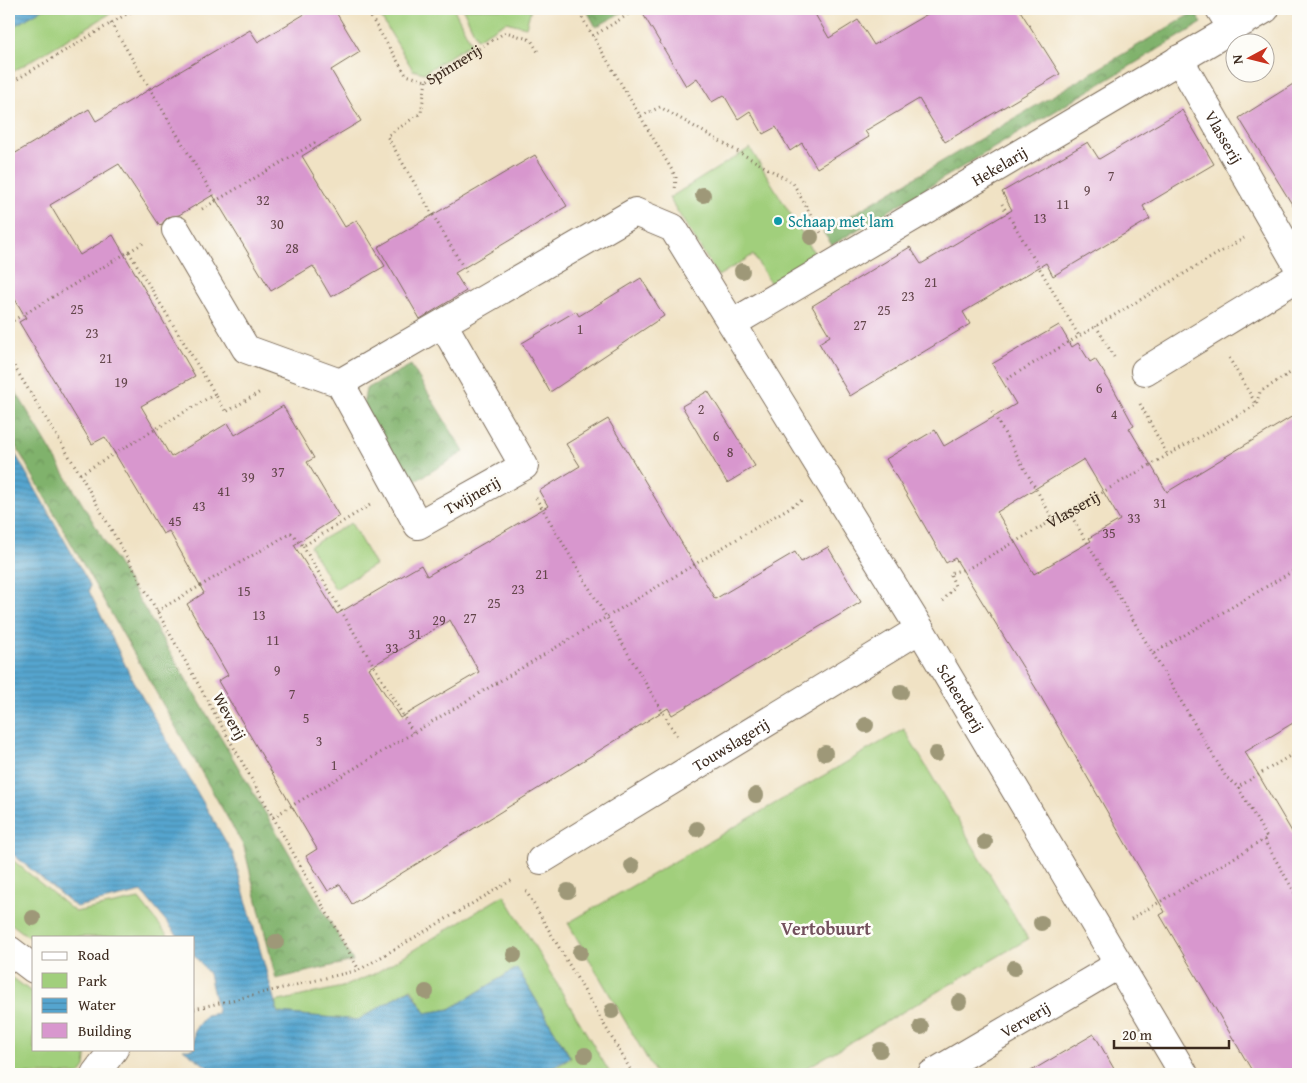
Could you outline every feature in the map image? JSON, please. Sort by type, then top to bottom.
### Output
[{"type":"street","name":"Hekelarij","points":[[732,323],[1179,59],[1226,18],[1266,9]]},
{"type":"street","name":"Vlasserij","points":[[1179,59],[1298,266]]},
{"type":"street","points":[[176,230],[246,349],[340,383],[635,212],[673,228],[732,323]]},
{"type":"street","points":[[1145,371],[1298,278]]},
{"type":"street","name":"Scheerderij","points":[[732,323],[920,629],[1184,1074]]},
{"type":"street","name":"Twijnerij","points":[[340,383],[418,524],[524,466],[443,324]]},
{"type":"street","name":"Touwslagerij","points":[[541,860],[920,629]]},
{"type":"street","points":[[9,950],[32,967]]},
{"type":"street","name":"Ververij","points":[[932,1074],[1118,965]]},
{"type":"street","points":[[95,1074],[113,1050]]},
{"type":"path","points":[[9,84],[135,9]]},
{"type":"path","name":"Spinnerij","points":[[366,9],[406,75],[426,81],[506,32],[531,40],[538,52]]},
{"type":"path","points":[[577,9],[676,177],[673,228]]},
{"type":"path","points":[[593,36],[637,9]]},
{"type":"path","points":[[111,23],[216,200]]},
{"type":"path","points":[[426,81],[421,113],[387,136],[482,301]]},
{"type":"path","points":[[641,116],[660,107],[793,183],[837,261]]},
{"type":"path","points":[[984,174],[1079,336]]},
{"type":"path","points":[[1007,379],[1272,221]]},
{"type":"path","points":[[129,252],[226,412],[301,368]]},
{"type":"path","points":[[1213,330],[1256,405]]},
{"type":"path","name":"Weverij","points":[[9,358],[80,474],[359,970]]},
{"type":"path","name":"Vlasserij","points":[[920,629],[956,586],[950,573],[969,568],[1256,405],[1260,392],[1298,368]]},
{"type":"path","points":[[80,474],[215,394]]},
{"type":"path","points":[[992,412],[1054,520]]},
{"type":"path","points":[[273,817],[809,496],[801,479],[820,465]]},
{"type":"path","points":[[518,469],[695,766]]},
{"type":"path","points":[[303,546],[398,487]]},
{"type":"path","points":[[1069,512],[1226,777],[1238,787],[1267,838],[1102,936]]},
{"type":"path","points":[[157,611],[291,533],[303,546],[414,734]]},
{"type":"path","points":[[1154,653],[1298,568]]},
{"type":"path","points":[[1238,787],[1298,751]]},
{"type":"path","points":[[1264,840],[1298,898]]},
{"type":"path","points":[[195,1009],[359,970],[518,877],[541,860]]},
{"type":"path","points":[[518,877],[633,1074]]},
{"type":"green space","points":[[43,9],[118,9],[9,74],[9,29]]},
{"type":"green space","points":[[376,9],[454,9],[471,43],[424,73],[413,70]]},
{"type":"green space","points":[[463,9],[531,9],[526,27],[506,22],[477,39]]},
{"type":"green space","points":[[586,9],[621,9],[623,12],[596,27]]},
{"type":"green space","points":[[1194,12],[1202,23],[832,245],[823,232]]},
{"type":"green space","points":[[750,148],[816,256],[771,284],[753,255],[718,276],[669,198]]},
{"type":"green space","points":[[411,365],[464,452],[407,486],[363,405],[366,389]]},
{"type":"green space","points":[[9,380],[353,961],[276,979],[244,847],[9,434]]},
{"type":"green space","points":[[351,523],[375,565],[335,589],[310,546]]},
{"type":"green space","points":[[904,729],[1028,939],[796,1074],[656,1074],[568,923]]},
{"type":"green space","points":[[9,857],[75,912],[139,899],[168,936],[32,936],[32,939],[9,922]]},
{"type":"green space","points":[[504,895],[610,1073],[544,1074],[571,1058],[517,968],[450,1009],[426,1013],[411,988],[358,1020],[278,1013],[275,1002],[342,987],[374,974]]},
{"type":"green space","points":[[9,975],[32,992],[32,1050],[87,1050],[85,1067],[80,1074],[9,1074]]},
{"type":"water","points":[[9,9],[43,9],[9,29]]},
{"type":"water","points":[[9,443],[90,585],[89,591],[134,683],[233,854],[278,1013],[358,1020],[410,989],[426,1013],[450,1009],[517,968],[570,1057],[542,1074],[217,1074],[184,1050],[195,1050],[195,1029],[206,1015],[218,1013],[209,974],[195,956],[195,936],[178,936],[142,892],[76,907],[9,851]]},
{"type":"building","points":[[313,9],[334,9],[360,52],[331,70],[361,121],[302,156],[345,227],[357,220],[385,266],[331,297],[313,266],[271,291],[213,195],[179,215],[168,217],[160,226],[119,164],[50,205],[80,255],[113,235],[195,376],[141,406],[171,457],[228,423],[235,435],[283,406],[314,458],[307,462],[339,516],[294,545],[337,614],[421,565],[427,576],[548,506],[539,491],[580,466],[566,444],[608,419],[715,599],[795,552],[801,562],[828,547],[861,602],[672,715],[668,708],[352,904],[340,884],[328,891],[306,856],[317,849],[218,681],[228,675],[187,604],[204,593],[169,531],[163,534],[105,437],[92,444],[19,322],[26,318],[9,289],[9,157],[89,109],[96,121],[250,30],[258,42]],"holes":[[[450,620],[479,672],[400,718],[369,668]]]},
{"type":"building","points":[[640,9],[812,9],[829,38],[858,20],[874,45],[936,9],[1019,9],[1060,74],[945,142],[919,99],[865,131],[869,137],[817,168],[802,143],[790,151],[776,127],[763,134],[750,111],[738,119],[724,95],[712,102],[697,78],[686,86]]},
{"type":"building","points":[[1298,81],[1298,214],[1239,118]]},
{"type":"building","points":[[1182,110],[1214,164],[1143,206],[1150,219],[1053,276],[1046,263],[963,312],[970,324],[850,396],[819,343],[830,336],[812,306],[910,247],[921,264],[1012,210],[1002,192],[1088,142],[1099,159]]},
{"type":"building","points":[[535,155],[567,206],[455,273],[466,291],[420,319],[378,247]]},
{"type":"building","points":[[641,278],[664,316],[550,392],[522,343],[576,311],[579,316]]},
{"type":"building","points":[[1059,325],[1072,347],[1078,343],[1090,362],[1095,359],[1110,382],[1134,426],[1129,428],[1167,492],[1298,413],[1298,720],[1245,752],[1298,842],[1298,1074],[1254,1074],[1160,915],[1165,912],[1037,690],[955,558],[946,563],[886,459],[935,430],[944,446],[1016,404],[992,364]],"holes":[[[1084,459],[1120,520],[1089,538],[1091,541],[1034,574],[997,512]]]},
{"type":"building","points":[[708,391],[755,466],[727,483],[682,406]]},
{"type":"building","points":[[1094,1034],[1117,1074],[1026,1074]]},
{"type":"place","name":"Schaap met lam","points":[[778,221]]},
{"type":"district","name":"Vertobuurt","points":[[826,929]]}]
